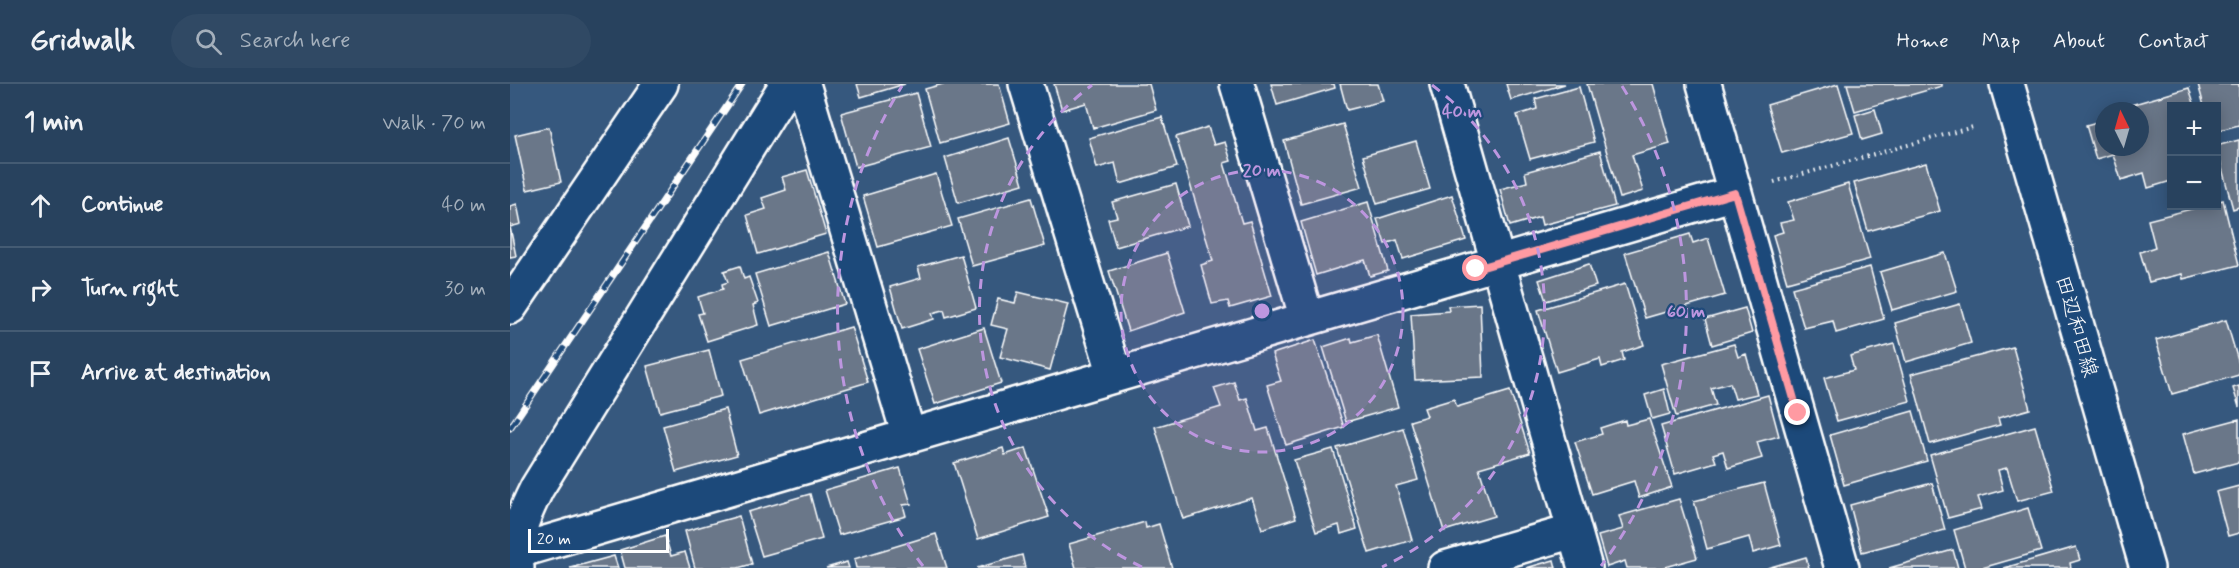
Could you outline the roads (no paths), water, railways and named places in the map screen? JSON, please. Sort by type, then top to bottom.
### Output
[{"type":"street","points":[[510,307],[661,84]]},
{"type":"street","points":[[787,84],[537,488],[521,520],[514,558],[909,436],[1735,193]]},
{"type":"street","points":[[803,84],[909,436]]},
{"type":"street","points":[[1026,84],[1115,375]]},
{"type":"street","points":[[1237,84],[1307,319]]},
{"type":"street","points":[[1447,84],[1585,568]]},
{"type":"street","points":[[1704,84],[1842,568]]},
{"type":"street","name":"田辺和田線","points":[[2007,84],[2147,568]]},
{"type":"street","points":[[1445,568],[1574,531]]},
{"type":"railway","points":[[510,428],[742,84]]}]
